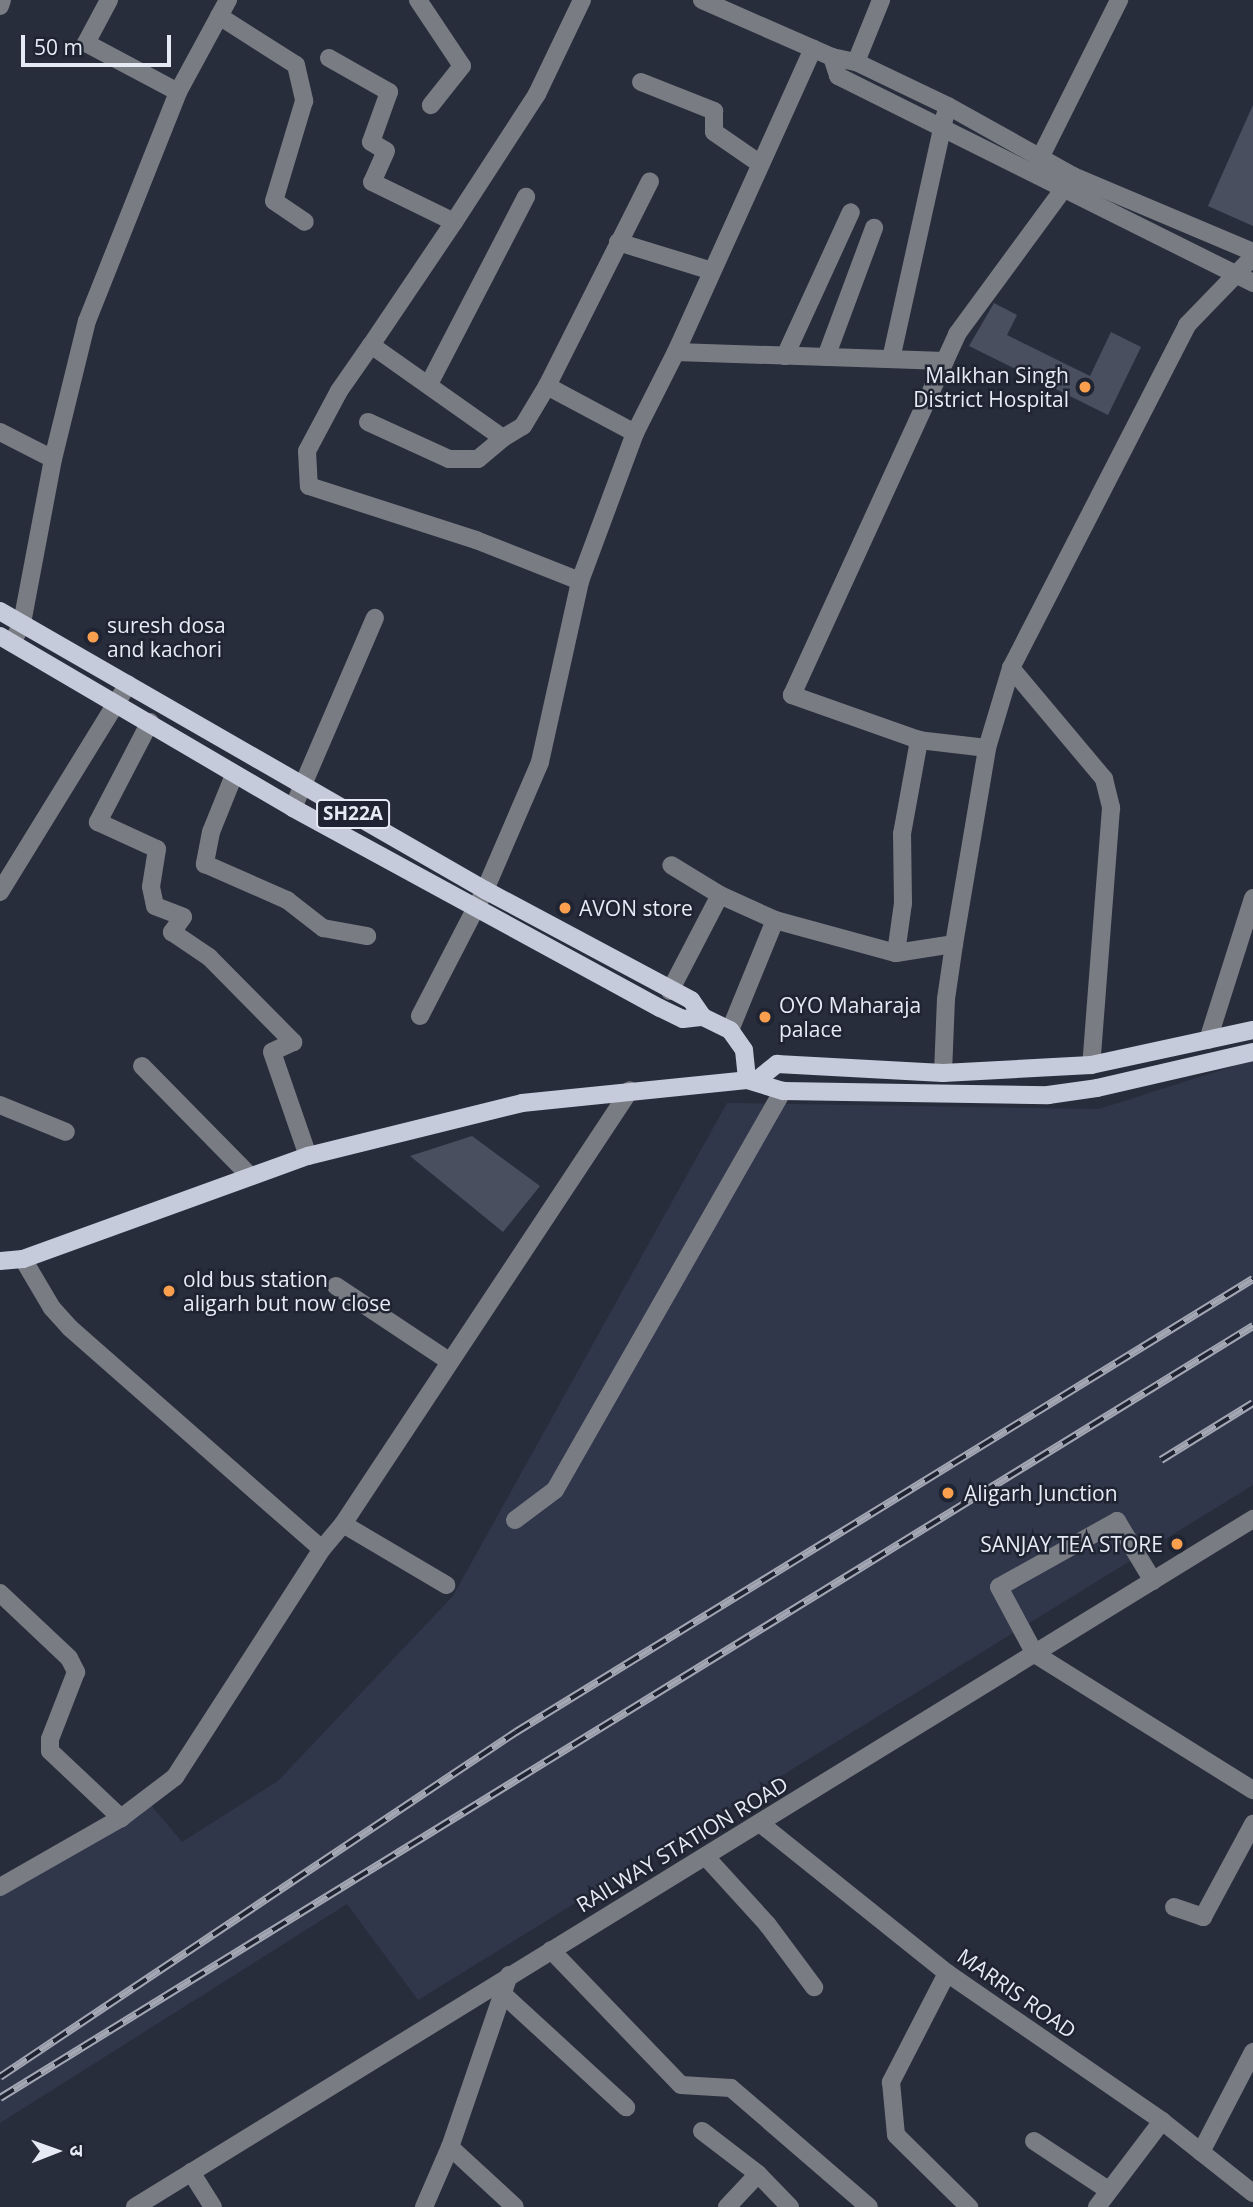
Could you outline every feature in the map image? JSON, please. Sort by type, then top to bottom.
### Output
[{"type":"main road","name":"SH22A","points":[[0,611],[485,890],[691,1000],[703,1017],[730,1031]]},
{"type":"main road","name":"SH22A","points":[[6,639],[150,722],[234,775],[602,976],[683,1019],[703,1017]]},
{"type":"main road","points":[[602,976],[612,959]]},
{"type":"main road","points":[[752,1080],[777,1064],[943,1073],[1091,1065],[1253,1030]]},
{"type":"main road","points":[[730,1031],[744,1049],[752,1080]]},
{"type":"main road","points":[[0,1261],[23,1259],[249,1175],[308,1156],[486,1110],[630,1090],[752,1080],[783,1091],[1003,1098],[1048,1095],[1097,1088],[1253,1052]]},
{"type":"street","points":[[0,6],[2,0]]},
{"type":"street","points":[[109,0],[86,43],[178,92]]},
{"type":"street","points":[[6,639],[22,623],[53,459],[87,321],[178,92],[228,0]]},
{"type":"street","points":[[418,0],[462,66],[431,105]]},
{"type":"street","points":[[580,581],[476,540],[309,485],[306,450],[339,391],[537,94],[582,0]]},
{"type":"street","points":[[702,0],[832,57],[856,62],[947,106],[1073,176],[1253,255],[1187,325],[1012,668],[988,748],[954,944],[946,999],[943,1073]]},
{"type":"street","points":[[856,62],[881,0]]},
{"type":"street","points":[[1040,158],[1119,0]]},
{"type":"street","points":[[219,16],[296,65],[304,101],[274,201],[305,222]]},
{"type":"street","points":[[420,1016],[477,907],[540,762],[580,581],[635,433],[676,352],[813,48]]},
{"type":"street","points":[[832,57],[838,76],[943,127],[1062,191],[1253,283]]},
{"type":"street","points":[[329,58],[389,92],[371,142],[386,151],[372,182],[453,222]]},
{"type":"street","points":[[641,82],[714,111],[714,132],[759,163]]},
{"type":"street","points":[[891,359],[947,106]]},
{"type":"street","points":[[988,748],[919,740],[792,695],[957,334],[1073,176]]},
{"type":"street","points":[[368,422],[449,459],[478,458],[523,426],[547,386],[650,181]]},
{"type":"street","points":[[429,384],[526,197]]},
{"type":"street","points":[[785,356],[851,212]]},
{"type":"street","points":[[826,357],[874,228]]},
{"type":"street","points":[[618,242],[712,271]]},
{"type":"street","points":[[372,345],[429,384],[472,421],[503,439]]},
{"type":"street","points":[[676,352],[945,361]]},
{"type":"street","points":[[547,386],[635,433]]},
{"type":"street","points":[[0,432],[53,459]]},
{"type":"street","points":[[293,808],[305,786],[375,618]]},
{"type":"street","points":[[1012,668],[1104,779],[1111,808],[1091,1065]]},
{"type":"street","points":[[0,892],[128,684]]},
{"type":"street","points":[[150,722],[97,822],[158,849],[151,887],[155,906],[183,917],[172,932],[209,957],[293,1042],[272,1052],[308,1156]]},
{"type":"street","points":[[896,953],[903,903],[902,834],[919,740]]},
{"type":"street","points":[[234,775],[211,832],[205,864],[287,900],[323,928],[367,936]]},
{"type":"street","points":[[671,865],[720,895],[775,920],[896,953],[954,944]]},
{"type":"street","points":[[670,991],[720,895]]},
{"type":"street","points":[[1208,1040],[1253,898]]},
{"type":"street","points":[[730,1031],[775,920]]},
{"type":"street","points":[[142,1066],[249,1175]]},
{"type":"street","points":[[0,1886],[121,1818],[175,1777],[322,1549],[343,1524],[630,1090]]},
{"type":"street","points":[[515,1520],[555,1490],[783,1091]]},
{"type":"street","points":[[0,1105],[65,1132]]},
{"type":"street","points":[[23,1259],[46,1299],[70,1328],[322,1549]]},
{"type":"street","points":[[336,1286],[449,1361]]},
{"type":"street","name":"RAILWAY STATION ROAD","points":[[135,2207],[1253,1519]]},
{"type":"street","points":[[1153,1581],[1117,1521],[999,1587],[1035,1654],[1253,1790]]},
{"type":"street","points":[[343,1524],[446,1585]]},
{"type":"street","points":[[0,1593],[69,1658],[76,1672],[50,1739],[50,1751],[121,1818]]},
{"type":"street","name":"MARRIS ROAD","points":[[761,1824],[947,1973],[1162,2121],[1253,2193]]},
{"type":"street","points":[[1174,1907],[1203,1917],[1253,1824]]},
{"type":"street","points":[[706,1857],[768,1924],[814,1987]]},
{"type":"street","points":[[551,1950],[681,2085],[731,2088],[869,2207]]},
{"type":"street","points":[[947,1973],[891,2082],[896,2135],[969,2207]]},
{"type":"street","points":[[424,2207],[450,2147],[509,1975]]},
{"type":"street","points":[[504,1995],[626,2107]]},
{"type":"street","points":[[1201,2152],[1253,2052]]},
{"type":"street","points":[[1097,2207],[1162,2121]]},
{"type":"street","points":[[702,2131],[758,2174],[790,2207]]},
{"type":"street","points":[[1034,2141],[1108,2190]]},
{"type":"street","points":[[450,2147],[510,2205]]},
{"type":"street","points":[[191,2172],[213,2207]]},
{"type":"street","points":[[727,2207],[758,2174]]},
{"type":"shaded area","points":[[1253,1060],[1253,1485],[418,2000],[347,1904],[0,2123],[0,1895],[149,1803],[182,1842],[278,1781],[453,1596],[727,1103],[1099,1109]]},
{"type":"building","points":[[1253,105],[1253,226],[1208,206]]},
{"type":"building","points":[[994,303],[1017,315],[1007,335],[1090,376],[1111,332],[1141,347],[1108,415],[969,346]]},
{"type":"building","points":[[472,1136],[540,1186],[503,1232],[410,1156]]},
{"type":"railway","points":[[0,2077],[516,1732],[1253,1279]]},
{"type":"railway","points":[[0,2098],[1253,1326]]},
{"type":"railway","points":[[1161,1460],[1253,1403]]},
{"type":"place","name":"Malkhan Singh District Hospital","points":[[1085,387]]},
{"type":"place","name":"suresh dosa and kachori","points":[[93,637]]},
{"type":"place","name":"AVON store","points":[[565,908]]},
{"type":"place","name":"OYO Maharaja palace","points":[[765,1017]]},
{"type":"place","name":"old bus station aligarh but now close","points":[[169,1291]]},
{"type":"place","name":"Aligarh Junction","points":[[948,1493]]},
{"type":"place","name":"SANJAY TEA STORE","points":[[1177,1544]]}]
